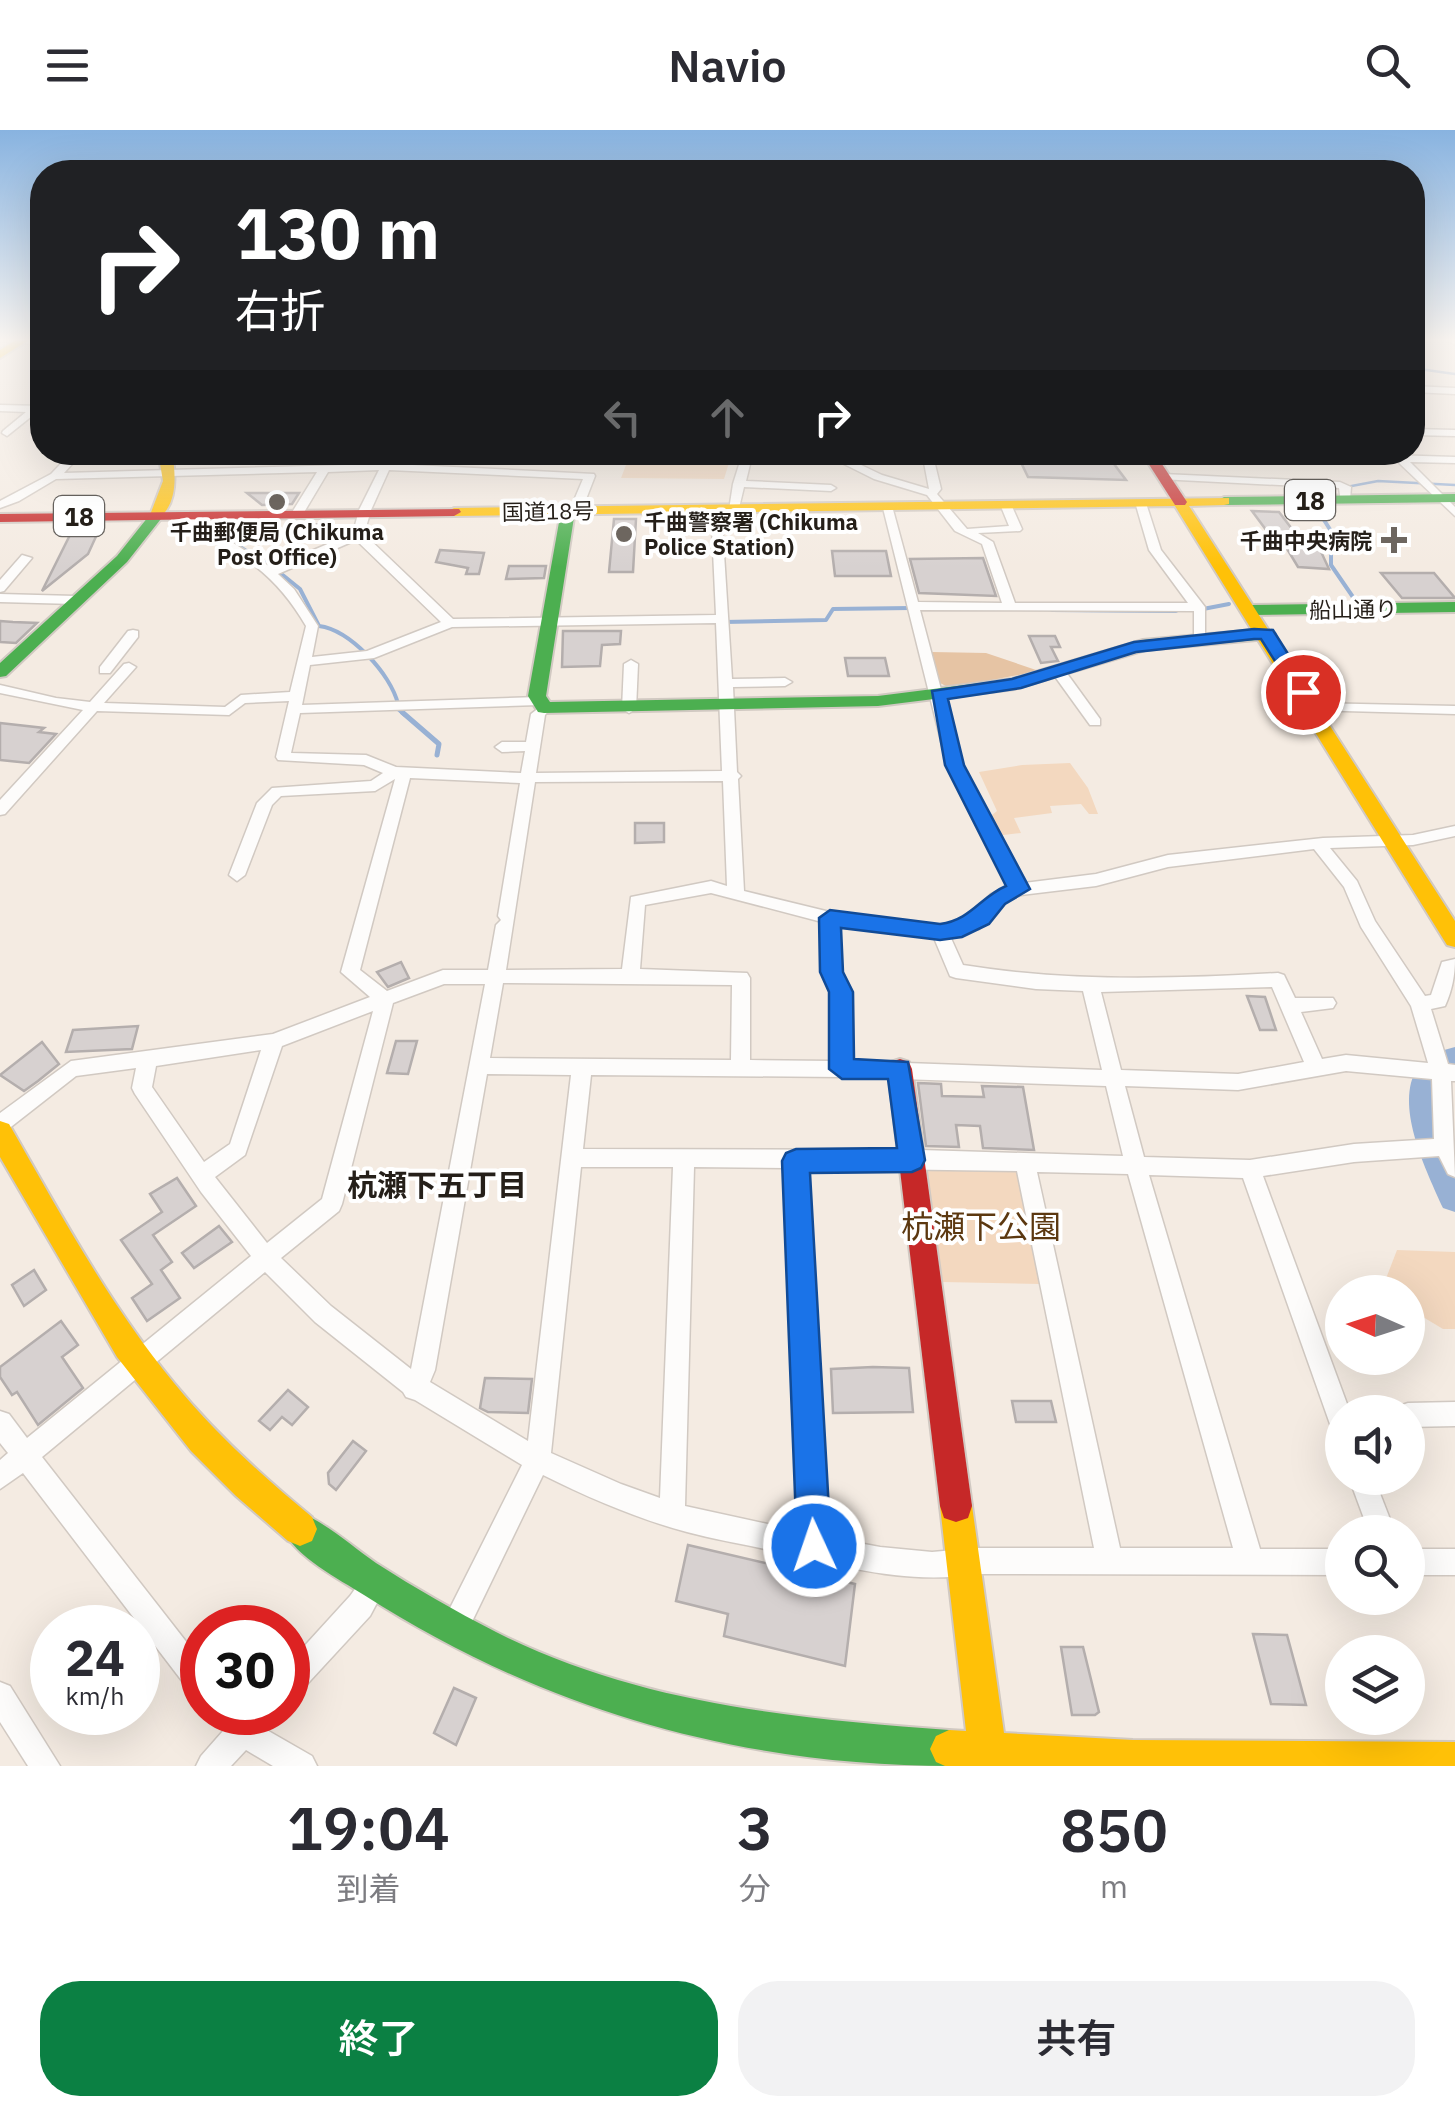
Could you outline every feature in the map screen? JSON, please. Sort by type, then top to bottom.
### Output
[{"type":"main road","points":[[0,672],[122,559],[158,515],[168,492],[167,465]]},
{"type":"main road","points":[[1155,465],[1252,610],[1454,936]]},
{"type":"main road","name":"国道18号","points":[[1,511],[298,514],[361,524],[568,511],[886,506],[937,499],[1006,504],[1180,502],[1344,491],[1440,495]]},
{"type":"main road","points":[[568,511],[541,704],[629,708],[728,695],[843,704],[938,695],[1014,684],[1134,647],[1267,634]]},
{"type":"main road","name":"船山通り","points":[[1252,610],[1455,608]]},
{"type":"main road","points":[[900,1069],[990,1765]]},
{"type":"main road","points":[[0,1132],[99,1310],[136,1365],[193,1430],[268,1504],[374,1584],[599,1694],[690,1720],[786,1741],[990,1765],[1455,1762]]},
{"type":"street","points":[[7,433],[30,415]]},
{"type":"street","points":[[1425,432],[1455,433]]},
{"type":"street","points":[[1425,458],[1455,460]]},
{"type":"street","points":[[56,476],[66,465]]},
{"type":"street","points":[[1,511],[24,498],[40,480],[143,465]]},
{"type":"street","points":[[246,465],[386,466],[590,476],[577,507],[568,511]]},
{"type":"street","points":[[736,895],[723,621],[725,508],[744,465]]},
{"type":"street","points":[[853,465],[937,499]]},
{"type":"street","points":[[929,465],[937,499],[961,530],[986,542],[1009,604]]},
{"type":"street","points":[[1408,465],[1440,495]]},
{"type":"street","points":[[272,572],[336,552],[361,524],[386,466]]},
{"type":"street","points":[[298,514],[325,468]]},
{"type":"street","points":[[1163,477],[1344,491],[1335,468]]},
{"type":"street","points":[[738,484],[831,488]]},
{"type":"street","points":[[1141,502],[1148,516],[1154,550],[1198,607],[1200,638]]},
{"type":"street","points":[[961,530],[1016,529],[1006,504]]},
{"type":"street","points":[[886,506],[954,765],[1019,889]]},
{"type":"street","points":[[192,515],[196,524],[272,572],[294,592],[312,626],[283,757],[366,760],[399,772],[529,778],[733,776]]},
{"type":"street","points":[[361,524],[450,623]]},
{"type":"street","points":[[285,545],[308,561]]},
{"type":"street","points":[[0,588],[26,558]]},
{"type":"street","points":[[0,598],[76,600]]},
{"type":"street","points":[[915,609],[1009,604],[1198,607]]},
{"type":"street","points":[[304,662],[363,656],[450,623],[723,621]]},
{"type":"street","points":[[0,810],[127,669],[102,670],[127,638]]},
{"type":"street","points":[[629,708],[631,664]]},
{"type":"street","points":[[1058,671],[1095,722]]},
{"type":"street","points":[[728,695],[785,682]]},
{"type":"street","points":[[0,688],[44,702],[229,711],[240,699],[541,704],[480,1066],[423,1370],[414,1389]]},
{"type":"street","points":[[1313,708],[1455,710]]},
{"type":"street","points":[[502,747],[534,746]]},
{"type":"street","points":[[237,875],[266,804],[277,791],[375,786],[399,772]]},
{"type":"street","points":[[385,999],[350,972],[399,772]]},
{"type":"street","points":[[0,784],[22,786]]},
{"type":"street","points":[[630,976],[637,901],[711,887],[830,918],[940,932],[974,925],[997,898],[1019,889],[1096,880],[1168,861],[1319,844],[1396,841],[1455,830]]},
{"type":"street","points":[[1319,844],[1351,885],[1367,922],[1420,1004],[1448,1073],[1436,1147]]},
{"type":"street","points":[[830,918],[831,972],[841,992],[842,1069]]},
{"type":"street","points":[[940,932],[956,971],[1090,984],[1278,980],[1316,1068]]},
{"type":"street","points":[[1420,1004],[1439,1001],[1448,967],[1455,966]]},
{"type":"street","points":[[0,1124],[71,1069],[274,1042],[443,977],[496,974],[741,978],[740,1068]]},
{"type":"street","points":[[1090,984],[1136,1167],[1250,1560]]},
{"type":"street","points":[[0,1476],[331,1204],[385,999]]},
{"type":"street","points":[[1290,1006],[1327,1004]]},
{"type":"street","points":[[203,1174],[238,1149],[274,1042]]},
{"type":"street","points":[[148,1059],[142,1088],[266,1256],[414,1389],[538,1460],[672,1515],[814,1546],[952,1566],[1325,1562]]},
{"type":"street","points":[[480,1066],[900,1069],[1238,1082],[1346,1063],[1448,1073]]},
{"type":"street","points":[[455,1626],[538,1460],[582,1067]]},
{"type":"street","points":[[1436,1147],[1455,1168]]},
{"type":"street","points":[[572,1158],[912,1160],[1250,1169],[1436,1147]]},
{"type":"street","points":[[672,1515],[684,1159]]},
{"type":"street","points":[[796,1161],[814,1546]]},
{"type":"street","points":[[1025,1162],[1110,1562]]},
{"type":"street","points":[[1250,1169],[1334,1395]]},
{"type":"street","points":[[1425,1414],[1455,1414]]},
{"type":"street","points":[[0,1423],[180,1656]]},
{"type":"street","points":[[1425,1562],[1455,1562]]},
{"type":"street","points":[[310,1660],[360,1606],[374,1584]]},
{"type":"street","points":[[0,1696],[45,1766]]},
{"type":"street","points":[[211,1766],[232,1735]]},
{"type":"street","points":[[263,1735],[302,1766]]},
{"type":"green space","points":[[626,465],[728,465],[724,479],[621,478]]},
{"type":"green space","points":[[1070,763],[1088,788],[1098,814],[1089,814],[1081,804],[1050,806],[1052,813],[1014,818],[1021,833],[995,836],[987,819],[997,811],[979,772]]},
{"type":"green space","name":"杭瀬下公園","points":[[926,1165],[1017,1167],[1040,1284],[942,1282]]},
{"type":"green space","points":[[1397,1250],[1455,1252],[1455,1329],[1443,1329],[1425,1318],[1425,1275],[1387,1275]]},
{"type":"shaded area","points":[[932,652],[986,653],[1039,671],[950,688],[940,683]]},
{"type":"building","points":[[1022,465],[1115,465],[1126,480],[1028,477]]},
{"type":"building","name":"千曲郵便局 (Chikuma Post Office)","points":[[247,493],[299,493],[292,504],[262,505]]},
{"type":"building","points":[[1252,511],[1279,512],[1302,542],[1317,543],[1329,569],[1298,567],[1283,542],[1275,542]]},
{"type":"building","name":"千曲警察署 (Chikuma Police Station)","points":[[614,519],[636,519],[633,572],[609,572]]},
{"type":"building","points":[[332,523],[325,538],[316,542],[290,527]]},
{"type":"building","points":[[99,530],[88,554],[42,591],[71,533]]},
{"type":"building","points":[[440,550],[484,553],[479,574],[466,574],[468,568],[436,562]]},
{"type":"building","points":[[832,551],[886,551],[891,576],[835,576]]},
{"type":"building","points":[[983,558],[996,596],[919,593],[910,559]]},
{"type":"building","points":[[509,566],[546,566],[544,578],[506,579]]},
{"type":"building","points":[[1381,573],[1434,573],[1455,598],[1402,598]]},
{"type":"building","points":[[0,621],[37,623],[16,643],[0,642]]},
{"type":"building","points":[[563,631],[621,631],[620,644],[602,645],[600,666],[562,667]]},
{"type":"building","points":[[1029,636],[1055,636],[1060,647],[1051,647],[1058,661],[1041,663]]},
{"type":"building","points":[[845,658],[885,658],[889,676],[848,676]]},
{"type":"building","points":[[0,723],[44,728],[39,732],[56,734],[29,763],[0,760]]},
{"type":"building","points":[[635,823],[664,823],[664,842],[635,843]]},
{"type":"building","points":[[401,962],[409,978],[388,987],[377,972]]},
{"type":"building","points":[[1247,996],[1265,997],[1276,1030],[1260,1030]]},
{"type":"building","points":[[138,1026],[132,1049],[66,1052],[73,1030]]},
{"type":"building","points":[[396,1041],[417,1041],[408,1074],[387,1073]]},
{"type":"building","points":[[42,1042],[59,1064],[38,1081],[24,1091],[0,1075]]},
{"type":"building","points":[[918,1083],[941,1084],[942,1096],[984,1097],[982,1086],[1023,1087],[1034,1150],[983,1148],[980,1126],[956,1125],[959,1147],[926,1146]]},
{"type":"building","points":[[177,1178],[196,1206],[153,1235],[172,1262],[161,1270],[180,1298],[147,1321],[132,1298],[152,1284],[121,1240],[162,1212],[150,1194]]},
{"type":"building","points":[[219,1226],[232,1242],[194,1268],[182,1253]]},
{"type":"building","points":[[34,1270],[46,1290],[24,1306],[12,1285]]},
{"type":"building","points":[[61,1321],[78,1345],[62,1357],[83,1388],[38,1425],[17,1392],[12,1395],[0,1377],[0,1367]]},
{"type":"building","points":[[909,1368],[913,1412],[833,1413],[831,1369]]},
{"type":"building","points":[[485,1378],[532,1379],[528,1413],[488,1412],[480,1408]]},
{"type":"building","points":[[288,1390],[308,1407],[292,1425],[282,1417],[270,1430],[259,1421]]},
{"type":"building","points":[[1012,1401],[1051,1401],[1056,1422],[1016,1422]]},
{"type":"building","points":[[353,1441],[366,1451],[336,1490],[329,1484],[328,1473]]},
{"type":"building","points":[[688,1545],[855,1584],[845,1666],[724,1636],[728,1614],[676,1601]]},
{"type":"building","points":[[1253,1634],[1287,1635],[1306,1705],[1271,1704]]},
{"type":"building","points":[[1061,1647],[1083,1647],[1099,1712],[1095,1715],[1072,1715]]},
{"type":"building","points":[[454,1688],[476,1698],[456,1745],[434,1733]]},
{"type":"waterway","points":[[1341,488],[1378,481],[1455,485]]},
{"type":"waterway","points":[[1330,511],[1324,520],[1331,531],[1331,565],[1355,600]]},
{"type":"waterway","points":[[218,533],[275,569]]},
{"type":"waterway","points":[[279,572],[300,589],[319,626],[343,636],[368,655],[387,680],[398,704]]},
{"type":"waterway","points":[[1203,609],[1229,604]]},
{"type":"waterway","points":[[724,622],[826,620],[833,609],[911,608]]},
{"type":"waterway","points":[[1052,610],[1176,611]]},
{"type":"waterway","points":[[398,709],[405,715]]},
{"type":"waterway","points":[[402,712],[439,744],[437,755]]},
{"type":"waterway","points":[[1448,1061],[1453,1058]]},
{"type":"waterway","points":[[1426,1081],[1429,1137],[1455,1197]]},
{"type":"traffic: fast","points":[[1224,501],[1455,498]]},
{"type":"traffic: fast","points":[[568,511],[537,696],[544,708],[878,701],[1014,684],[1143,645],[1267,634]]},
{"type":"traffic: fast","points":[[0,672],[122,559],[157,515]]},
{"type":"traffic: fast","points":[[1252,610],[1455,607]]},
{"type":"traffic: fast","points":[[300,1529],[367,1577],[444,1624],[525,1665],[601,1694],[686,1716],[774,1731],[949,1749]]},
{"type":"traffic: slow","points":[[157,515],[170,481],[167,465]]},
{"type":"traffic: slow","points":[[454,512],[1224,501]]},
{"type":"traffic: slow","points":[[1180,502],[1455,939]]},
{"type":"traffic: slow","points":[[0,1132],[95,1298],[163,1394],[248,1485],[300,1529]]},
{"type":"traffic: slow","points":[[956,1506],[989,1763]]},
{"type":"traffic: slow","points":[[949,1749],[1133,1759],[1455,1761]]},
{"type":"traffic: jam","points":[[1156,465],[1180,502]]},
{"type":"traffic: jam","points":[[0,518],[454,512]]},
{"type":"traffic: jam","points":[[900,1069],[956,1506]]},
{"type":"place","name":"千曲郵便局 (Chikuma Post Office)","points":[[277,502]]},
{"type":"place","name":"千曲警察署 (Chikuma Police Station)","points":[[624,534]]},
{"type":"place","name":"千曲中央病院","points":[[1394,540]]},
{"type":"district","name":"杭瀬下五丁目","points":[[437,1184]]},
{"type":"route","points":[[814,1546],[796,1161],[912,1160],[900,1069],[842,1069],[838,1018],[841,992],[831,972],[830,918],[940,932],[962,929],[974,925],[997,898],[1019,889],[954,765],[938,695],[1014,684],[1134,647],[1254,634],[1267,634],[1303,692]]}]
